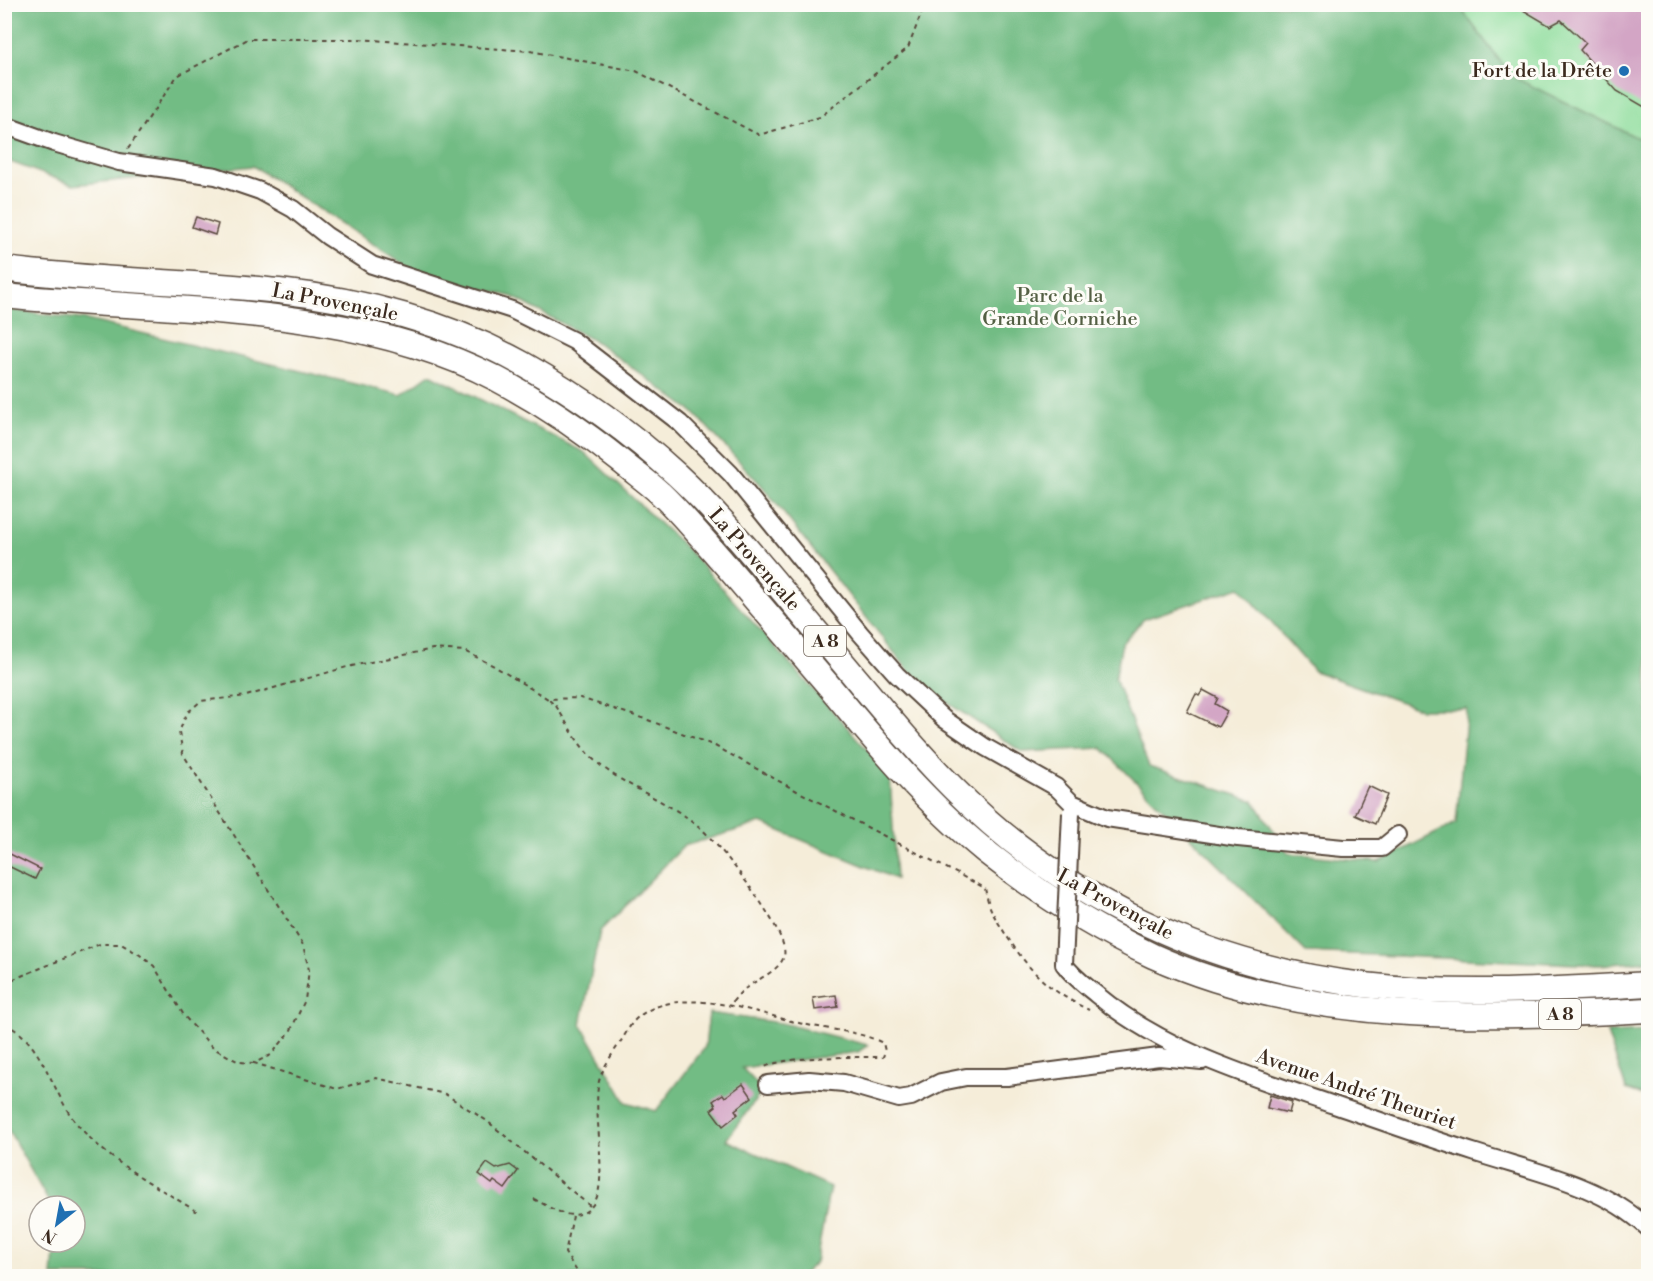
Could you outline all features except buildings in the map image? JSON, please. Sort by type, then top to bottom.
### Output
[{"type":"highway","name":"La Provençale","points":[[4,269],[90,279],[210,285],[327,297],[429,324],[519,362],[574,395],[632,437],[679,477],[748,549],[914,746],[954,790],[1001,832],[1050,869],[1093,897],[1172,936],[1243,961],[1300,975],[1364,985],[1471,991],[1648,984]]},
{"type":"highway","name":"La Provençale","points":[[4,296],[221,312],[325,325],[380,336],[440,354],[493,377],[547,407],[659,492],[784,633],[887,756],[937,808],[983,849],[1035,889],[1091,924],[1156,957],[1225,982],[1302,1000],[1377,1011],[1472,1015],[1648,1010]]},
{"type":"street","points":[[4,125],[54,143],[119,162],[216,176],[260,191],[293,209],[327,236],[372,265],[512,310],[574,341],[680,423],[731,474],[897,675],[944,719],[985,747],[1056,787],[1072,808],[1107,818],[1238,838],[1343,848],[1382,848],[1398,835]]},
{"type":"street","name":"Avenue André Theuriet","points":[[1072,808],[1064,964],[1072,975],[1120,1015],[1209,1061],[1476,1153],[1554,1176],[1592,1191],[1638,1218],[1648,1228]]},
{"type":"street","points":[[768,1084],[809,1080],[844,1083],[899,1099],[911,1097],[941,1082],[966,1077],[1007,1077],[1159,1057],[1209,1061]]},
{"type":"path","points":[[119,162],[177,76],[248,39],[358,39],[530,51],[636,71],[759,135],[820,117],[908,48],[925,4]]},
{"type":"path","points":[[254,1063],[271,1055],[290,1032],[305,1000],[309,970],[303,945],[183,754],[179,732],[187,712],[201,702],[246,696],[347,667],[433,649],[464,651],[495,666],[548,699],[556,706],[591,757],[623,782],[698,826],[733,863],[784,941],[785,954],[782,961],[744,989],[730,1005]]},
{"type":"path","points":[[548,699],[580,698],[648,720],[715,746],[985,888],[988,906],[1024,963],[1043,981],[1069,1000],[1089,1010]]},
{"type":"path","points":[[4,984],[100,944],[121,944],[154,966],[185,1017],[213,1048],[239,1062],[254,1063],[337,1089],[376,1078],[445,1094],[487,1121],[590,1206]]},
{"type":"path","points":[[534,1199],[567,1216],[582,1213],[593,1203],[600,1188],[597,1104],[599,1080],[608,1061],[634,1022],[648,1012],[671,1003],[708,1002],[730,1005],[883,1042],[885,1051],[883,1057],[796,1060],[767,1065],[759,1072],[760,1080],[768,1084]]},
{"type":"path","points":[[4,1024],[12,1026],[30,1043],[70,1114],[93,1143],[118,1162],[199,1213]]},
{"type":"path","points":[[574,1215],[565,1253],[580,1276]]},
{"type":"green space","name":"Parc de la Grande Corniche","points":[[4,5],[1458,5],[1511,76],[1648,143],[1648,961],[1599,965],[1306,952],[1102,748],[1022,752],[919,684],[763,487],[693,412],[598,343],[513,297],[414,271],[253,166],[73,185],[5,160]],"holes":[[[1240,587],[1314,671],[1421,709],[1467,709],[1456,823],[1379,862],[1288,853],[1254,801],[1149,766],[1115,679],[1122,643],[1144,619]]]},
{"type":"green space","points":[[1458,5],[1648,5],[1648,143],[1511,76]]},
{"type":"green space","points":[[4,309],[87,320],[401,395],[430,374],[584,452],[688,550],[890,775],[896,879],[761,823],[684,846],[600,931],[581,1024],[626,1102],[656,1111],[705,1047],[709,1013],[781,1023],[868,1045],[858,1052],[742,1068],[763,1090],[726,1140],[830,1187],[816,1262],[801,1276],[52,1276],[54,1254],[87,1254],[87,1194],[44,1194],[4,1122]]},
{"type":"green space","points":[[1648,1031],[1648,1097],[1626,1089],[1607,1033]]},
{"type":"place","name":"Fort de la Drête","points":[[1624,71]]}]
